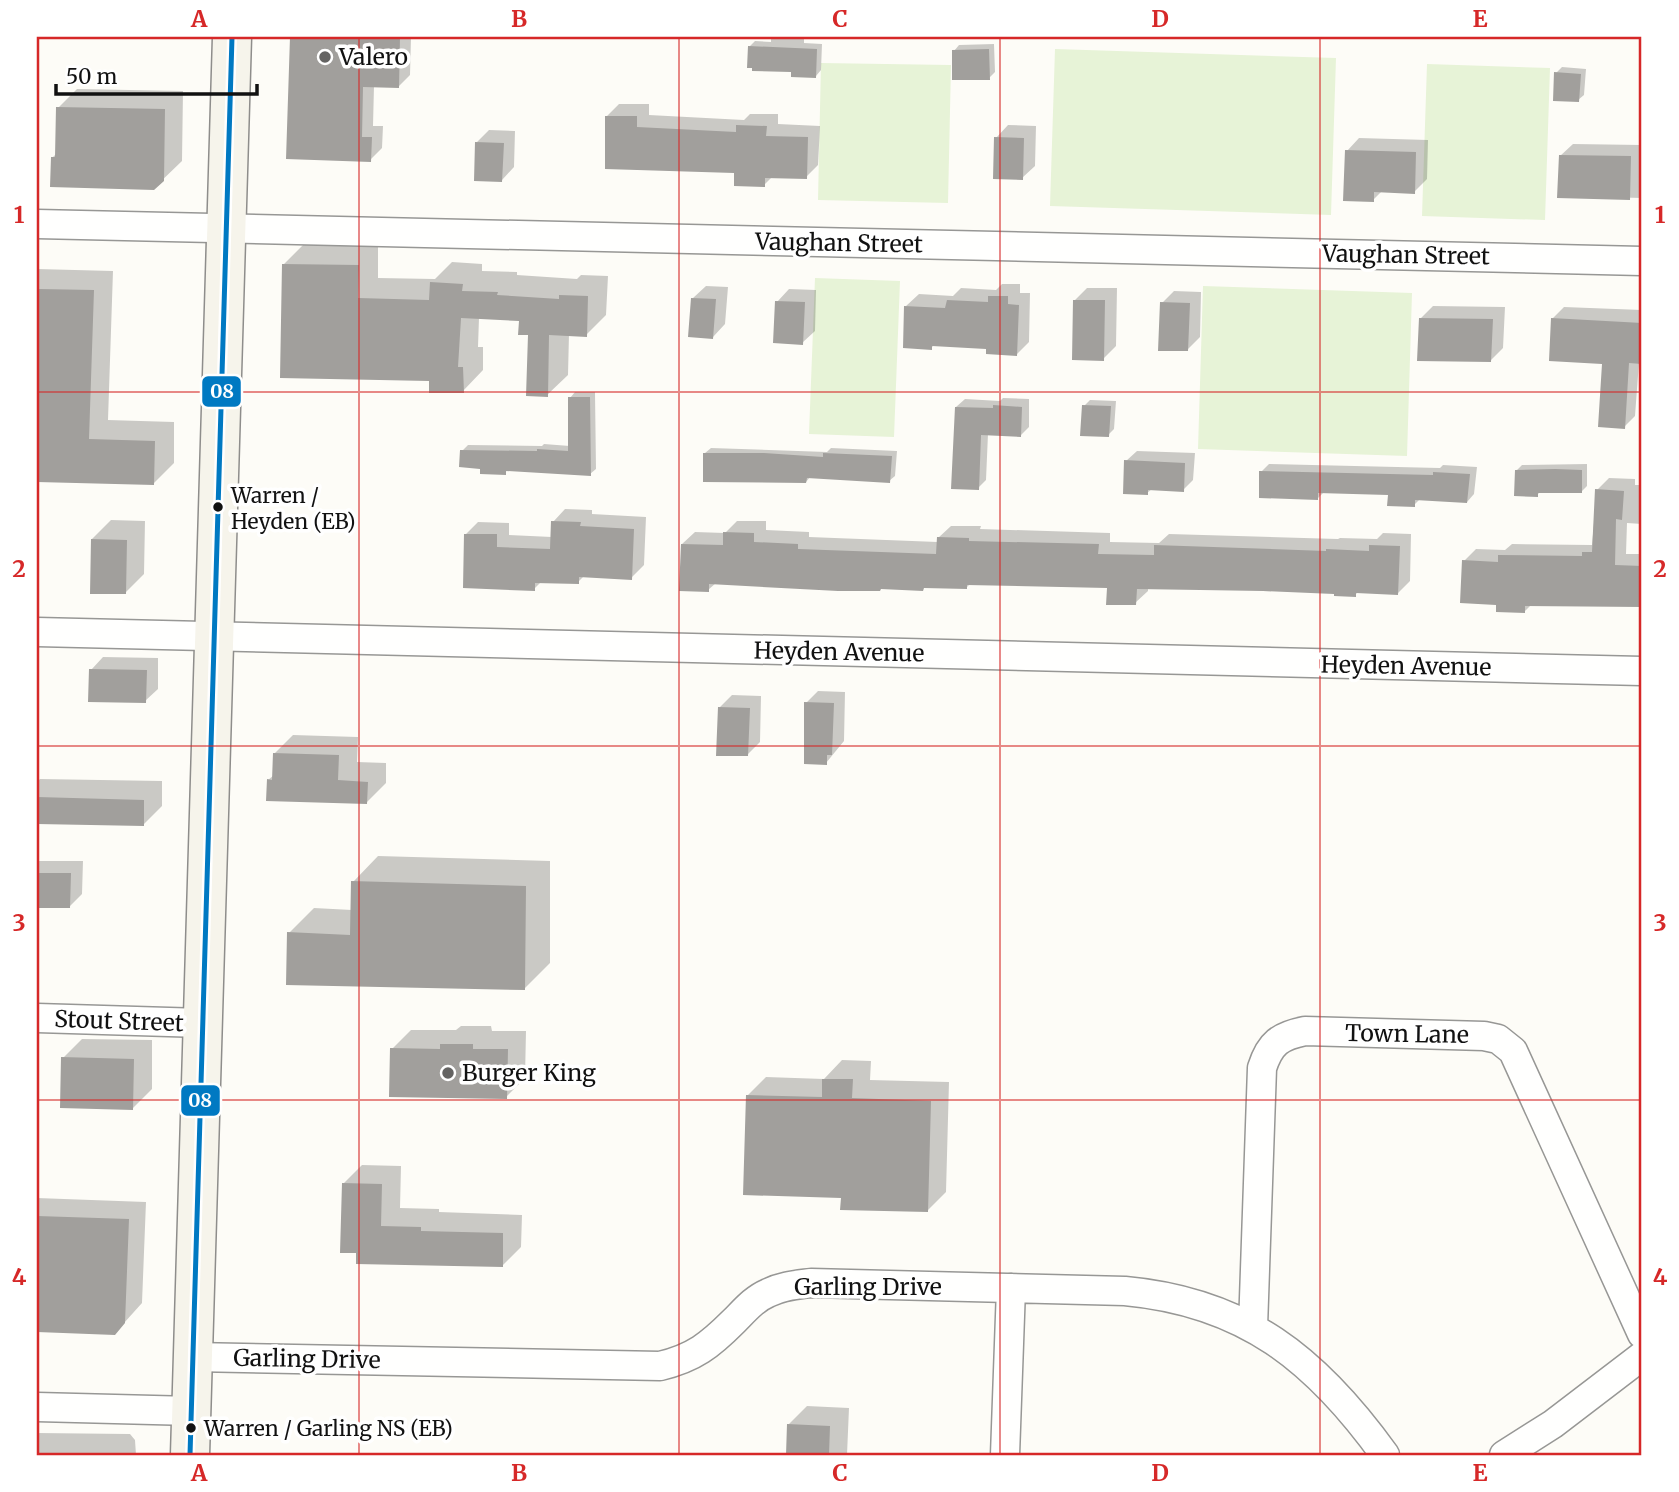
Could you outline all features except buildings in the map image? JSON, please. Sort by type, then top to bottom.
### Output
[{"type":"main road","points":[[190,1455],[232,37]]},
{"type":"street","name":"Vaughan Street","points":[[37,224],[1642,261]]},
{"type":"street","name":"Heyden Avenue","points":[[37,632],[1642,671]]},
{"type":"street","name":"Stout Street","points":[[37,1018],[202,1023]]},
{"type":"street","name":"Town Lane","points":[[1253,1327],[1262,1068],[1272,1046],[1287,1035],[1305,1031],[1484,1036],[1498,1040],[1514,1051],[1642,1334]]},
{"type":"street","name":"Garling Drive","points":[[192,1357],[660,1366],[701,1352],[753,1302],[768,1293],[789,1286],[811,1283],[1154,1294],[1201,1305],[1270,1336],[1342,1402],[1385,1455]]},
{"type":"street","points":[[1004,1455],[1011,1288]]},
{"type":"street","points":[[1504,1455],[1553,1424],[1642,1356]]},
{"type":"street","points":[[37,1407],[191,1411]]},
{"type":"green space","points":[[1055,49],[1336,58],[1331,215],[1050,206]]},
{"type":"green space","points":[[821,63],[951,65],[948,203],[818,200]]},
{"type":"green space","points":[[1427,64],[1550,68],[1545,220],[1422,216]]},
{"type":"green space","points":[[815,278],[900,281],[894,437],[809,434]]},
{"type":"green space","points":[[1203,286],[1412,293],[1407,456],[1198,449]]},
{"type":"transit line","name":"08","points":[[190,1455],[232,37]]},
{"type":"place","name":"Valero","points":[[325,57]]},
{"type":"place","name":"Warren / Heyden (EB)","points":[[218,507]]},
{"type":"place","name":"Burger King","points":[[448,1073]]},
{"type":"place","name":"Warren / Garling NS (EB)","points":[[191,1428]]}]
